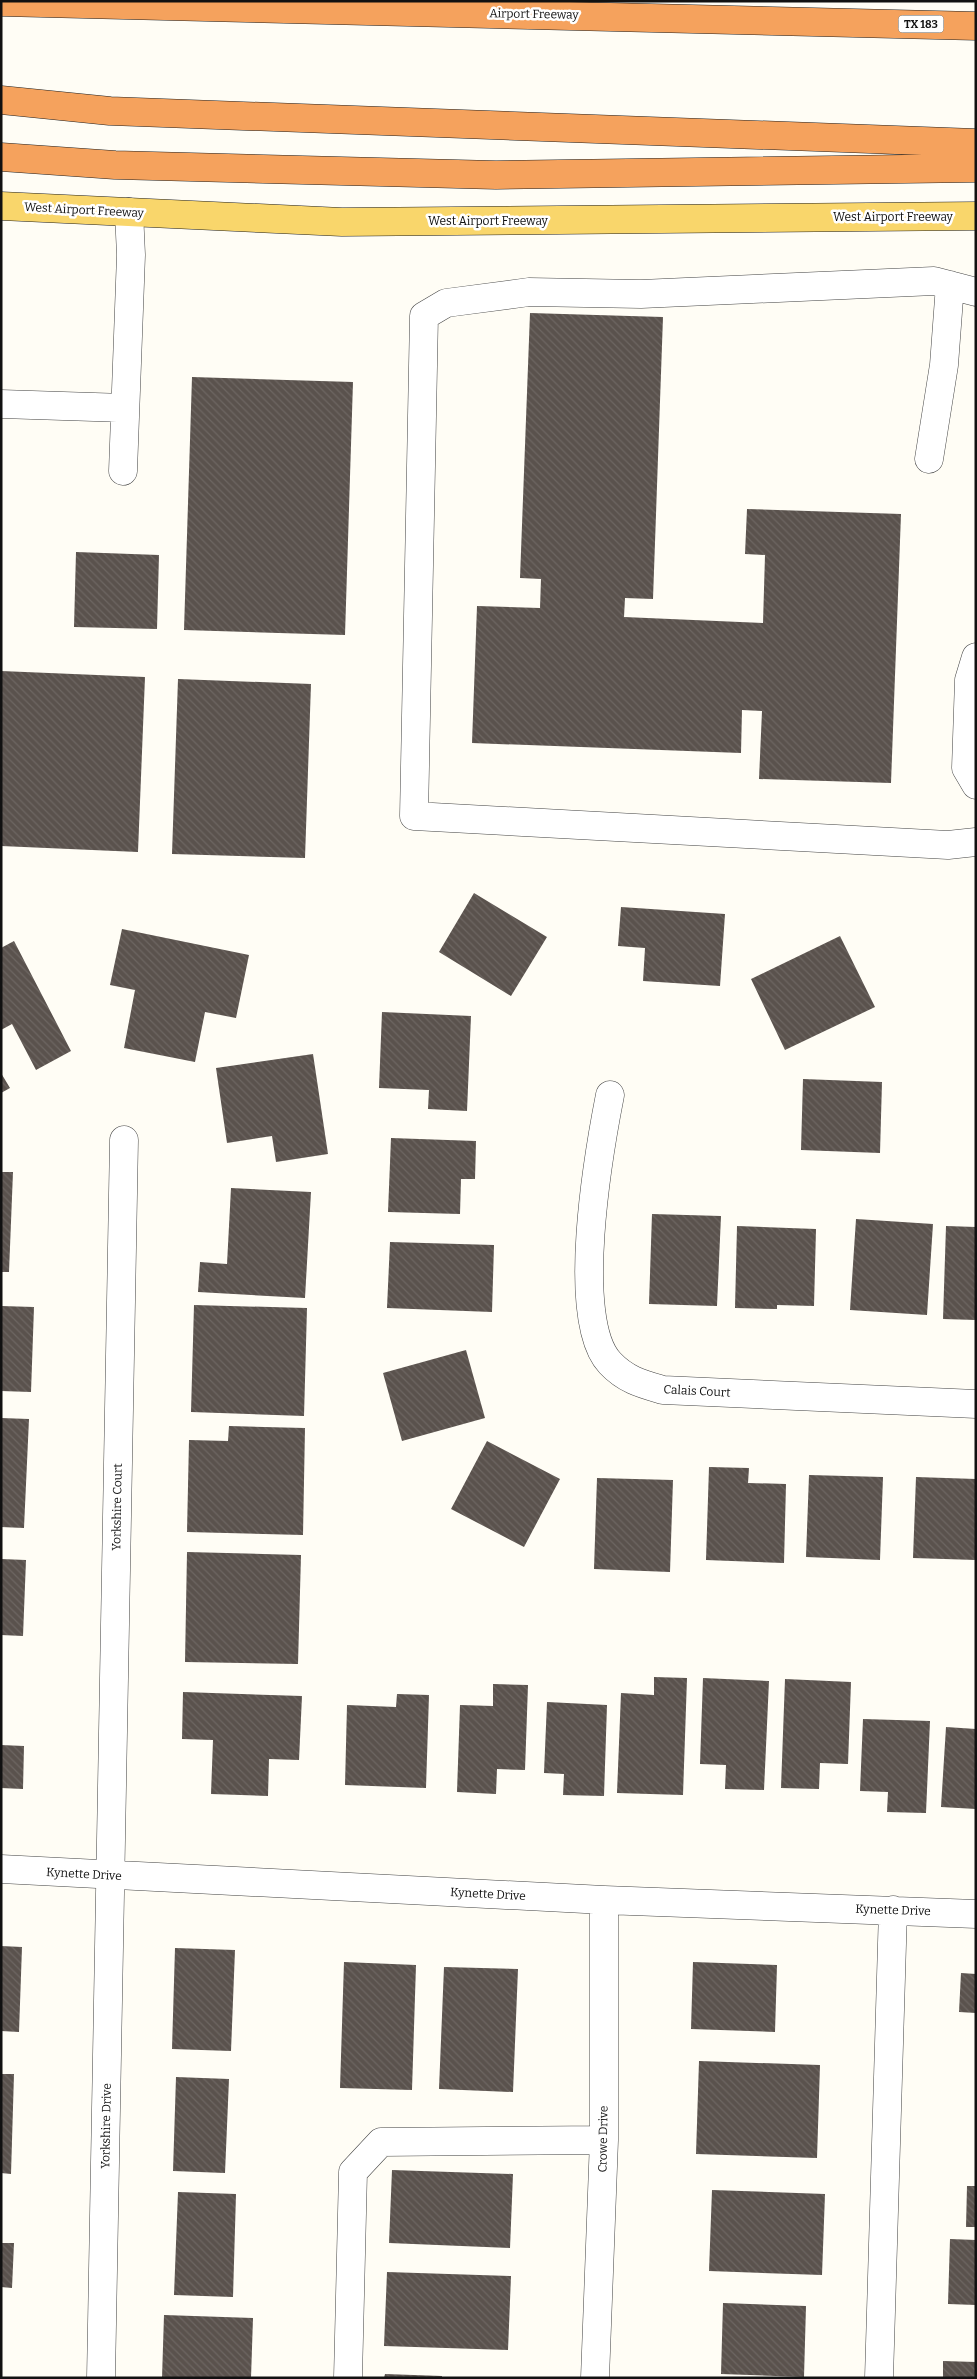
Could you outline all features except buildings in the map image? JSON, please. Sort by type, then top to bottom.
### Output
[{"type":"highway","name":"Airport Freeway","points":[[1,2],[976,26]]},
{"type":"highway","points":[[1,100],[110,111],[976,143]]},
{"type":"highway","points":[[1,157],[115,165],[496,175],[976,168]]},
{"type":"main road","name":"West Airport Freeway","points":[[1,206],[342,222],[976,216]]},
{"type":"street","points":[[123,471],[131,255],[129,212]]},
{"type":"street","points":[[976,292],[934,281],[641,294],[529,292],[446,303],[424,316],[414,816],[948,845],[976,842]]},
{"type":"street","points":[[929,459],[944,364],[950,285]]},
{"type":"street","points":[[1,404],[125,408]]},
{"type":"street","points":[[976,656],[969,680],[966,768],[976,785]]},
{"type":"street","name":"Calais Court","points":[[610,1095],[598,1158],[588,1277],[594,1331],[609,1362],[632,1382],[663,1390],[976,1404]]},
{"type":"street","name":"Yorkshire Court","points":[[110,1875],[124,1140]]},
{"type":"street","name":"Kynette Drive","points":[[1,1870],[604,1900],[976,1914]]},
{"type":"street","name":"Yorkshire Drive","points":[[101,2378],[110,1875]]},
{"type":"street","name":"Crowe Drive","points":[[595,2378],[604,2140],[604,1900]]},
{"type":"street","points":[[879,2378],[893,1910]]},
{"type":"street","points":[[348,2378],[353,2172],[381,2142],[604,2140]]}]
